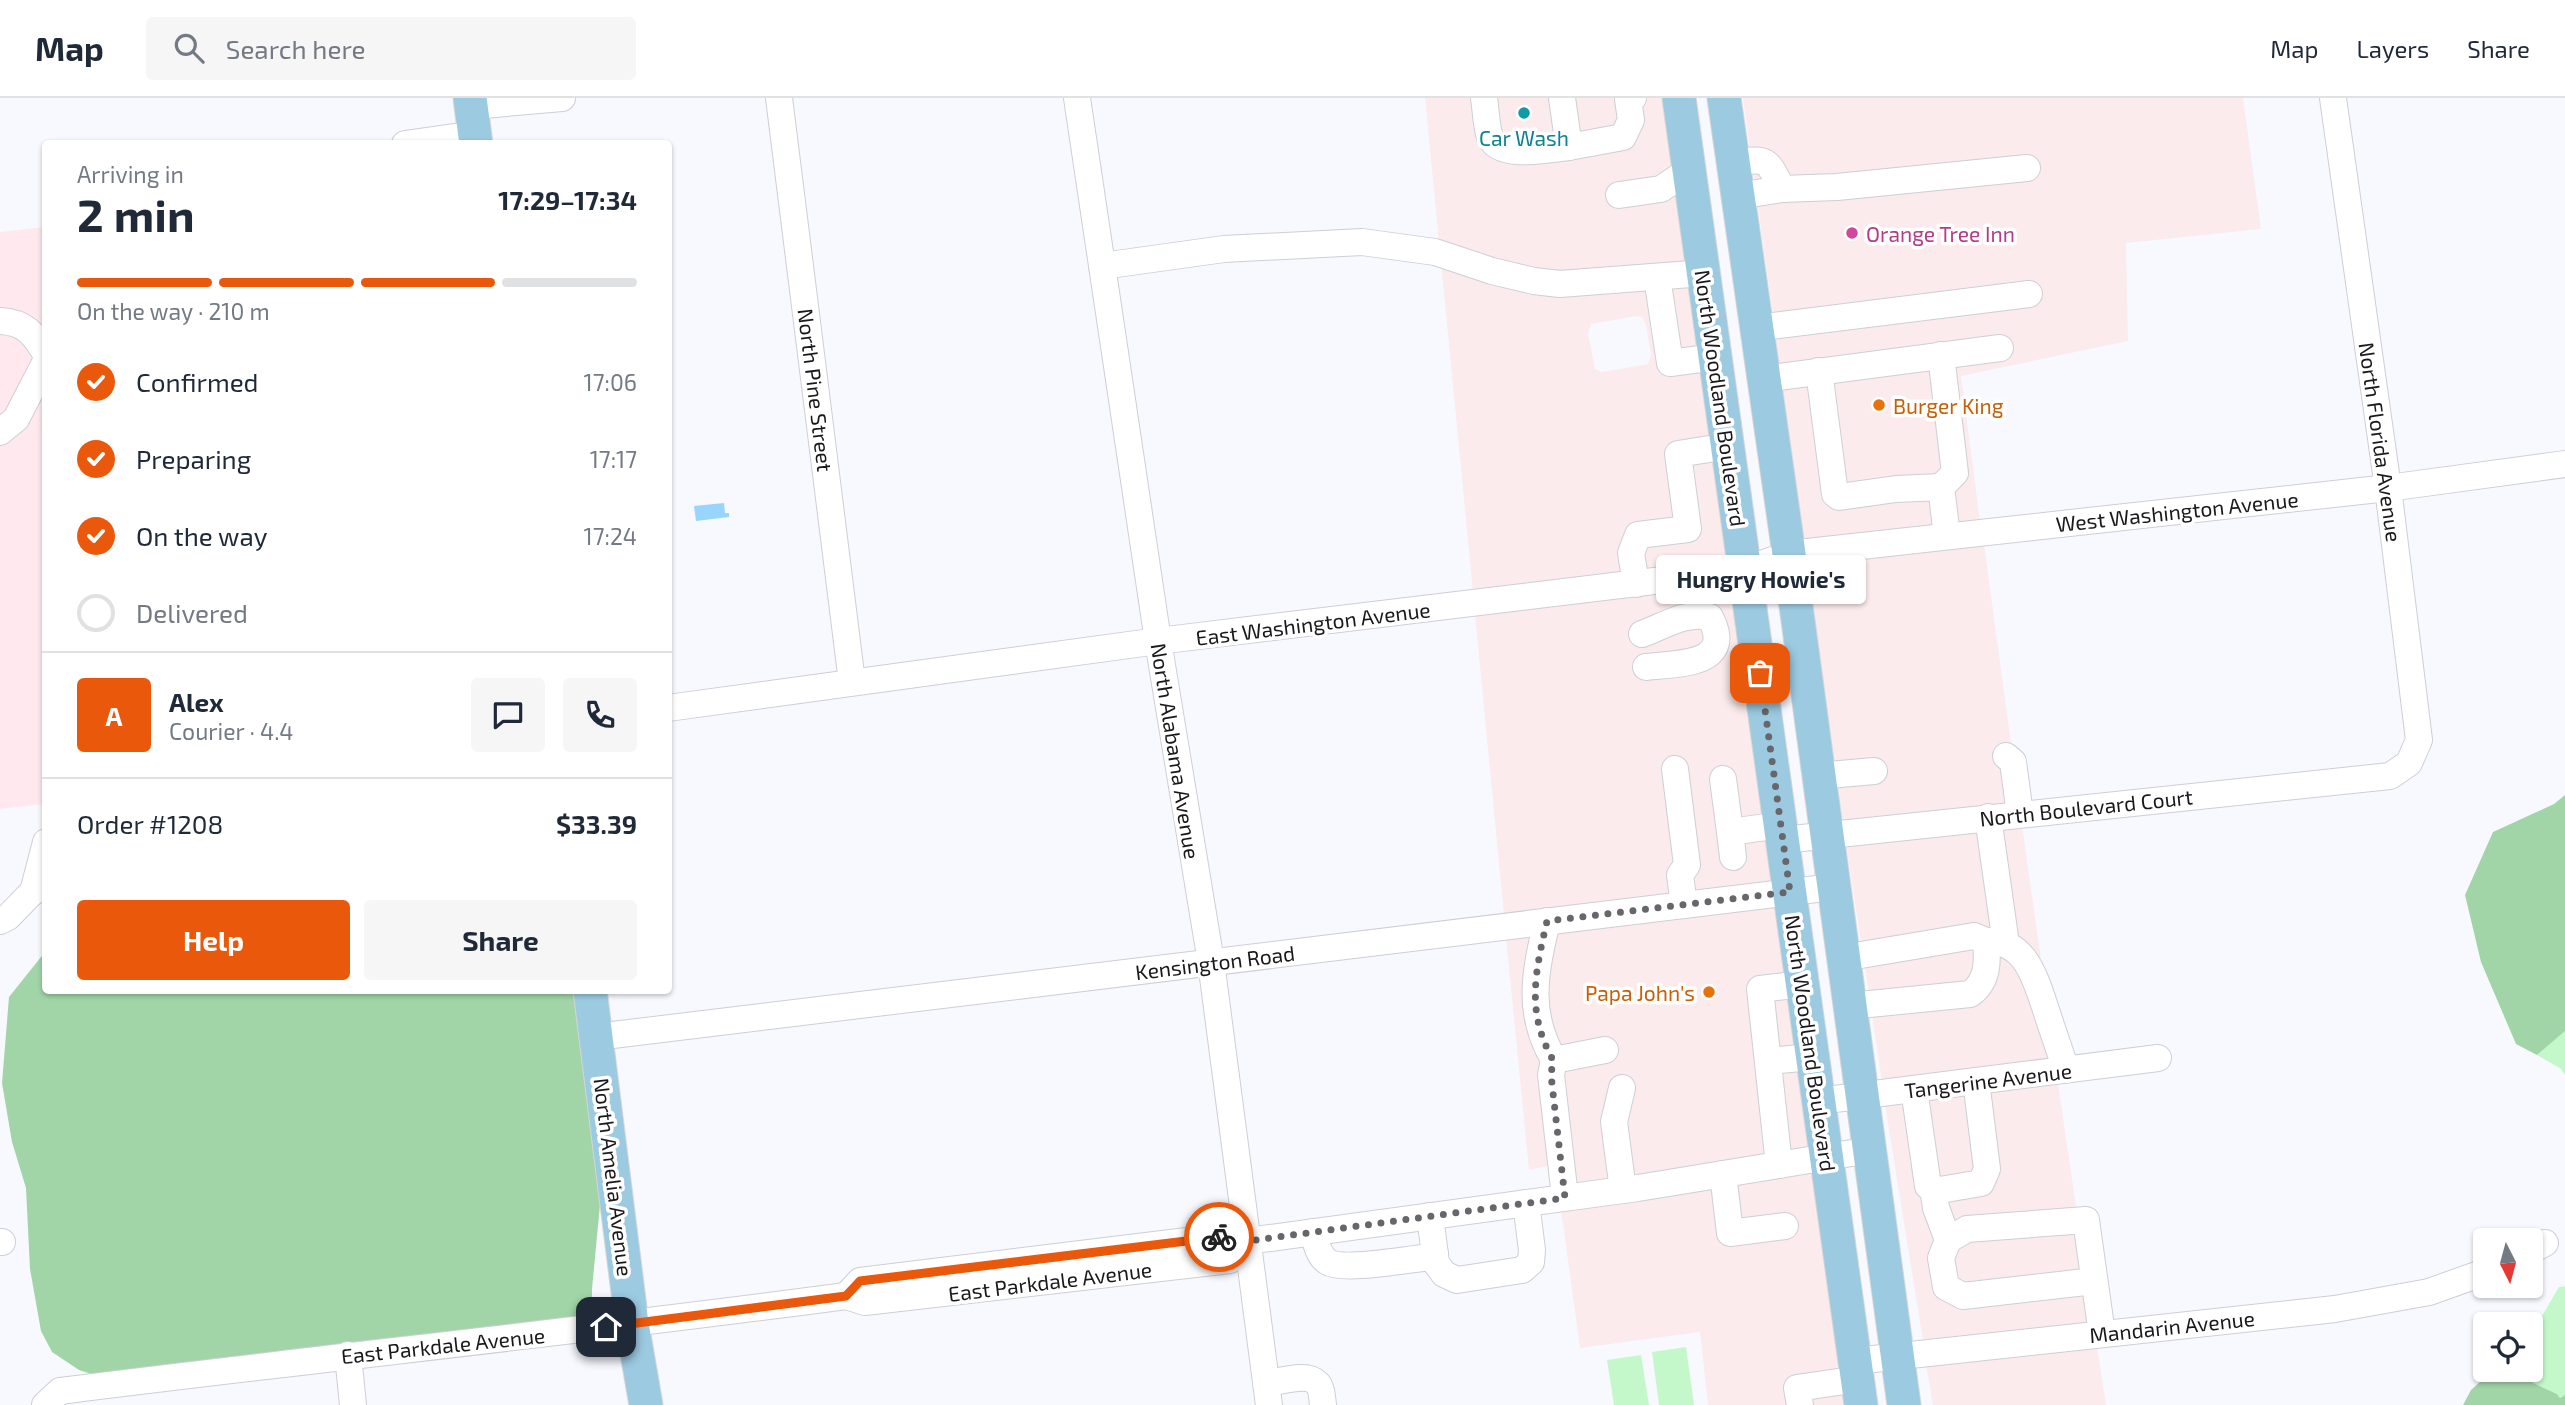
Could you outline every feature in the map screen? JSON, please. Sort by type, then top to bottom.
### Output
[{"type":"main road","name":"North Woodland Boulevard","points":[[1679,98],[1858,1382]]},
{"type":"main road","name":"North Woodland Boulevard","points":[[1724,98],[1904,1405]]},
{"type":"main road","name":"North Amelia Avenue","points":[[590,994],[632,1324],[646,1405]]},
{"type":"street","points":[[416,140],[473,120],[562,98]]},
{"type":"street","name":"North Pine Street","points":[[779,98],[852,682]]},
{"type":"street","name":"North Alabama Avenue","points":[[1077,98],[1158,641],[1211,962],[1267,1394]]},
{"type":"street","points":[[1484,98],[1491,139],[1504,150],[1526,151],[1569,147],[1623,137],[1631,120],[1630,98]]},
{"type":"street","points":[[1562,98],[1569,147]]},
{"type":"street","name":"North Florida Avenue","points":[[2333,98],[2388,488],[2419,740],[2409,763],[2390,776]]},
{"type":"street","points":[[1733,162],[1765,161],[1782,190]]},
{"type":"street","points":[[1738,196],[2027,168]]},
{"type":"street","points":[[1619,195],[1661,189],[1689,170]]},
{"type":"street","points":[[1102,266],[1224,249],[1362,242],[1435,252],[1492,271],[1560,284],[1704,272]]},
{"type":"street","points":[[1657,277],[1670,363],[1716,357]]},
{"type":"street","points":[[1756,328],[2029,294]]},
{"type":"street","points":[[23,321],[42,347]]},
{"type":"street","points":[[1763,379],[2000,348]]},
{"type":"street","points":[[1941,355],[1947,536]]},
{"type":"street","points":[[0,432],[16,419],[42,369]]},
{"type":"street","points":[[1819,371],[1835,494],[1839,497],[1947,481]]},
{"type":"street","points":[[1636,584],[1631,553],[1638,535],[1688,529],[1678,454],[1728,446]]},
{"type":"street","name":"West Washington Avenue","points":[[1788,554],[2388,488],[2565,464]]},
{"type":"street","name":"East Washington Avenue","points":[[672,707],[1158,641],[1745,570],[1788,554]]},
{"type":"street","points":[[1642,634],[1685,616],[1699,614],[1710,617],[1716,629],[1717,641],[1713,652],[1705,659],[1646,667]]},
{"type":"street","points":[[2006,756],[2013,762],[2020,814]]},
{"type":"street","points":[[1675,769],[1687,865],[1680,875],[1684,905]]},
{"type":"street","points":[[1818,776],[1874,771]]},
{"type":"street","name":"North Boulevard Court","points":[[1723,779],[1731,845],[1782,832],[1826,834],[2390,776]]},
{"type":"street","points":[[1850,1006],[1970,994],[1979,989],[1996,943],[1989,817]]},
{"type":"street","points":[[0,921],[8,917],[39,885],[42,867]]},
{"type":"street","name":"Kensington Road","points":[[596,1038],[1833,887]]},
{"type":"street","points":[[1547,921],[1535,974],[1535,1011],[1541,1038],[1553,1060],[1551,1075],[1565,1198]]},
{"type":"street","points":[[1843,958],[1974,936],[2013,948],[2027,962],[2038,980],[2066,1070]]},
{"type":"street","points":[[1779,1165],[1760,989],[1802,984]]},
{"type":"street","points":[[1553,1060],[1605,1050]]},
{"type":"street","points":[[1768,1061],[1812,1057]]},
{"type":"street","name":"Tangerine Avenue","points":[[1819,1101],[2158,1058]]},
{"type":"street","points":[[1914,1089],[1928,1186],[1940,1190],[1981,1183],[1987,1169],[1976,1082]]},
{"type":"street","points":[[1622,1088],[1614,1122],[1623,1190]]},
{"type":"street","name":"East Parkdale Avenue","points":[[46,1405],[60,1391],[348,1354],[632,1324],[846,1296],[865,1302],[1230,1259],[1248,1241],[1623,1190],[1870,1150]]},
{"type":"street","points":[[1723,1174],[1730,1233],[1785,1226]]},
{"type":"street","points":[[1933,1188],[1936,1208],[1948,1240]]},
{"type":"street","points":[[1430,1216],[1436,1263],[1444,1274],[1457,1280],[1522,1270],[1531,1262],[1526,1203]]},
{"type":"street","points":[[2094,1281],[1963,1296],[1946,1287],[1941,1258],[1948,1240],[1967,1229],[2086,1220],[2102,1334]]},
{"type":"street","points":[[1313,1232],[1320,1253],[1326,1261],[1340,1266],[1423,1258],[1435,1254]]},
{"type":"street","name":"Mandarin Avenue","points":[[1800,1405],[1797,1388],[1858,1382],[1897,1355],[2335,1309],[2429,1292],[2473,1276]]},
{"type":"street","points":[[348,1354],[353,1405]]},
{"type":"street","points":[[1267,1394],[1306,1378],[1315,1380],[1320,1385],[1323,1405]]},
{"type":"shaded area","points":[[1425,98],[1669,98],[1730,560],[1473,592]],"holes":[[[1642,317],[1651,355],[1648,364],[1602,372],[1595,369],[1588,333],[1591,324]]]},
{"type":"shaded area","points":[[1743,98],[2243,98],[2261,229],[2126,243],[2128,341],[1961,376],[1980,521],[1804,540]]},
{"type":"shaded area","points":[[42,227],[42,804],[0,809],[0,232]]},
{"type":"shaded area","points":[[1984,544],[2019,802],[1843,820],[1807,563]]},
{"type":"shaded area","points":[[1733,584],[1772,882],[1504,915],[1475,615]]},
{"type":"shaded area","points":[[2022,825],[2055,1059],[1882,1082],[1846,843]]},
{"type":"shaded area","points":[[1775,906],[1811,1148],[1557,1187],[1554,1165],[1529,1170],[1506,938]]},
{"type":"shaded area","points":[[2058,1083],[2093,1323],[1923,1341],[1885,1105]]},
{"type":"shaded area","points":[[1814,1171],[1848,1405],[1708,1405],[1700,1332],[1580,1348],[1561,1210]]},
{"type":"shaded area","points":[[2097,1346],[2106,1405],[1933,1405],[1926,1364]]},
{"type":"green space","points":[[2565,795],[2565,1031],[2537,1055],[2516,1044],[2481,962],[2465,895],[2493,832],[2554,804]]},
{"type":"green space","points":[[42,956],[42,994],[579,994],[603,1173],[592,1289],[592,1317],[337,1344],[94,1375],[79,1370],[52,1352],[41,1331],[30,1269],[26,1188],[12,1142],[2,1083],[9,997]]},
{"type":"green space","points":[[2565,1031],[2565,1075],[2561,1069],[2537,1055]]},
{"type":"green space","points":[[2565,1286],[2565,1395],[2560,1398],[2531,1382],[2543,1382],[2543,1314],[2559,1287]]},
{"type":"green space","points":[[1686,1347],[1694,1405],[1659,1405],[1652,1352]]},
{"type":"green space","points":[[1641,1355],[1649,1405],[1614,1405],[1607,1360]]},
{"type":"green space","points":[[2480,1382],[2531,1382],[2560,1398],[2565,1395],[2565,1405],[2463,1405],[2471,1390]]},
{"type":"water","points":[[724,503],[725,513],[729,513],[729,517],[696,521],[694,506]]},
{"type":"way so far","points":[[1219,1237],[1228,1236],[1248,1241],[1565,1198],[1551,1075],[1553,1060],[1541,1038],[1535,1011],[1535,974],[1547,921],[1790,892],[1760,673]]},
{"type":"place","name":"Car Wash","points":[[1524,113]]},
{"type":"place","name":"Orange Tree Inn","points":[[1852,233]]},
{"type":"place","name":"Burger King","points":[[1879,405]]},
{"type":"place","name":"Hungry Howie's","points":[[1760,673]]},
{"type":"place","name":"Papa John's","points":[[1709,992]]},
{"type":"route","points":[[606,1327],[846,1296],[860,1281],[1219,1237]]}]
